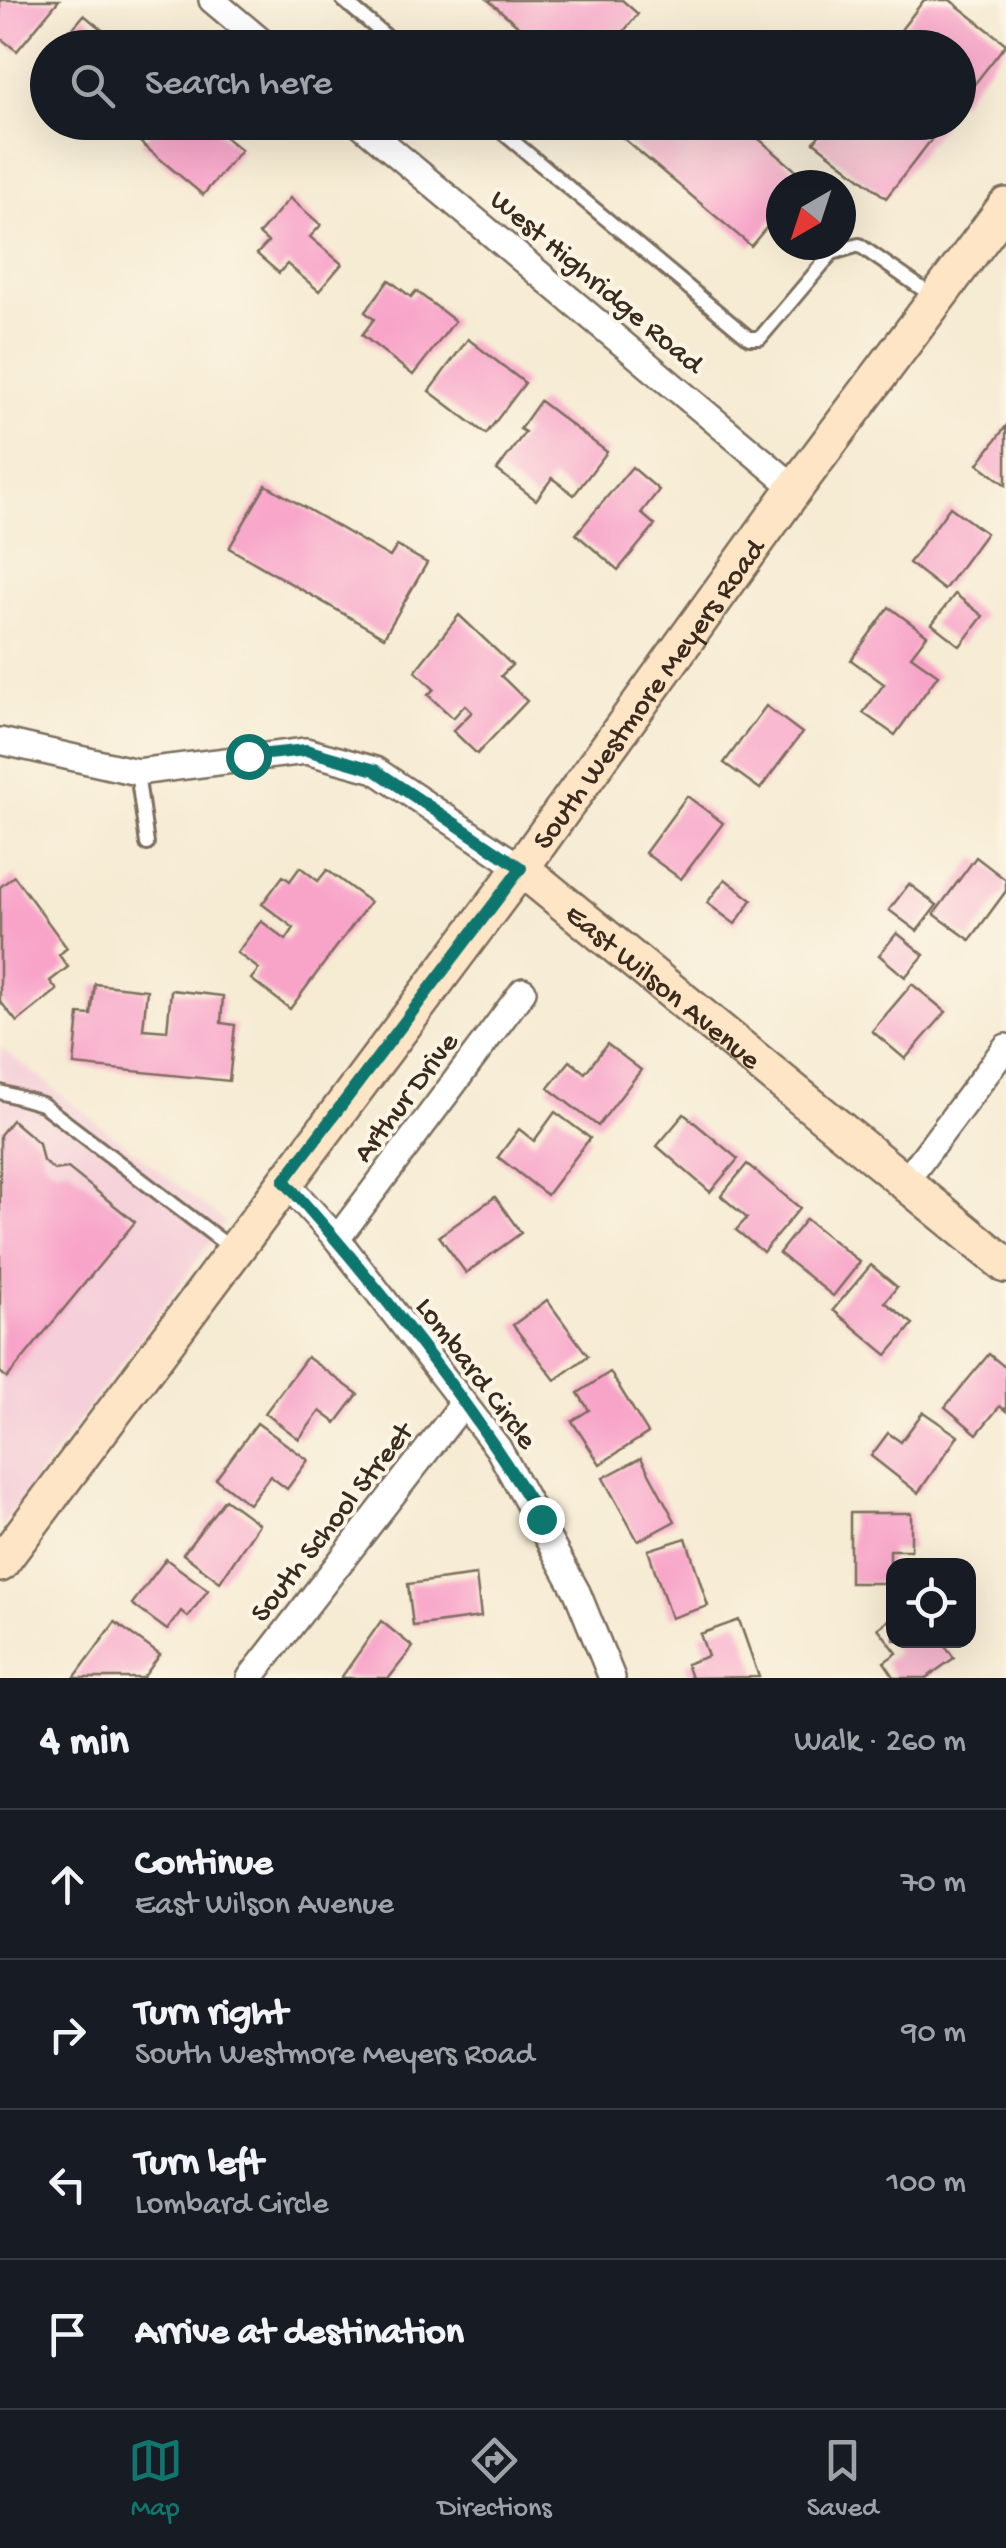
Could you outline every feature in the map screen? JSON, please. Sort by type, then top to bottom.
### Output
[{"type":"street","points":[[212,0],[247,30]]},
{"type":"street","name":"West Highridge Road","points":[[379,140],[795,488]]},
{"type":"street","name":"South Westmore Meyers Road","points":[[0,1564],[521,868],[795,488],[1006,206]]},
{"type":"street","name":"East Wilson Avenue","points":[[0,742],[137,772],[306,750],[375,770],[521,868],[1006,1265]]},
{"type":"street","name":"Arthur Drive","points":[[337,1239],[523,991]]},
{"type":"street","points":[[904,1182],[1006,1046]]},
{"type":"street","name":"Lombard Circle","points":[[284,1181],[337,1239],[498,1448],[541,1519],[577,1592],[612,1678]]},
{"type":"street","name":"South School Street","points":[[250,1678],[462,1405]]},
{"type":"lane","points":[[343,0],[379,30]]},
{"type":"lane","points":[[512,140],[750,338],[760,338],[832,253],[859,245],[936,298]]},
{"type":"lane","points":[[137,772],[147,844]]},
{"type":"lane","points":[[0,1092],[42,1104],[233,1250]]},
{"type":"shaded area","points":[[0,1047],[225,1222],[0,1528]]},
{"type":"building","points":[[0,0],[59,0],[34,30],[30,30],[17,51],[0,38]]},
{"type":"building","points":[[488,0],[622,0],[638,14],[625,30],[523,30]]},
{"type":"building","points":[[924,0],[950,0],[1006,44],[976,82],[976,30],[901,30]]},
{"type":"building","points":[[84,15],[102,30],[71,30]]},
{"type":"building","points":[[229,140],[241,150],[203,195],[141,143]]},
{"type":"building","points":[[625,140],[760,140],[795,170],[766,170],[766,228],[751,246]]},
{"type":"building","points":[[816,140],[931,140],[886,198],[856,175],[856,170],[850,170]]},
{"type":"building","points":[[290,198],[321,225],[310,237],[342,264],[319,291],[287,264],[279,273],[257,254],[268,242],[259,234]]},
{"type":"building","points":[[389,280],[411,297],[416,291],[455,321],[413,375],[362,335],[374,319],[365,312]]},
{"type":"building","points":[[468,339],[525,383],[486,434],[429,391]]},
{"type":"building","points":[[540,401],[607,452],[574,495],[552,478],[536,500],[497,470],[525,432],[520,429]]},
{"type":"building","points":[[1006,426],[1006,485],[978,464]]},
{"type":"building","points":[[632,467],[659,490],[641,513],[655,525],[618,570],[576,534]]},
{"type":"building","points":[[266,485],[390,557],[397,546],[427,563],[384,637],[229,548]]},
{"type":"building","points":[[950,507],[986,533],[944,590],[909,563]]},
{"type":"building","points":[[955,594],[983,616],[960,646],[932,624]]},
{"type":"building","points":[[889,607],[927,635],[911,656],[938,675],[895,735],[863,713],[884,684],[851,660]]},
{"type":"building","points":[[459,615],[512,665],[501,676],[527,701],[477,754],[453,731],[472,712],[465,705],[453,718],[428,695],[434,689],[415,671]]},
{"type":"building","points":[[766,706],[802,733],[760,789],[724,763]]},
{"type":"building","points":[[687,796],[723,823],[681,879],[645,853]]},
{"type":"building","points":[[976,857],[1006,880],[1006,891],[970,940],[934,914]]},
{"type":"building","points":[[300,867],[318,881],[327,870],[370,902],[290,1009],[251,979],[259,969],[237,953],[261,921],[286,940],[294,928],[262,904],[283,876],[290,881]]},
{"type":"building","points":[[14,876],[67,948],[59,955],[68,967],[50,981],[57,990],[17,1022],[0,1001],[0,887]]},
{"type":"building","points":[[725,879],[752,900],[735,924],[707,903]]},
{"type":"building","points":[[909,884],[937,905],[917,931],[889,910]]},
{"type":"building","points":[[897,933],[924,955],[905,977],[879,955]]},
{"type":"building","points":[[95,984],[147,990],[143,1029],[167,1031],[171,990],[223,996],[221,1023],[235,1025],[229,1081],[74,1065],[79,1014],[91,1015]]},
{"type":"building","points":[[912,984],[946,1012],[905,1059],[872,1031]]},
{"type":"building","points":[[607,1044],[641,1070],[598,1126],[548,1088],[570,1061],[585,1073]]},
{"type":"building","points":[[555,1112],[590,1138],[547,1195],[498,1157],[519,1129],[534,1141]]},
{"type":"building","points":[[684,1114],[738,1159],[710,1192],[657,1146]]},
{"type":"building","points":[[12,1120],[39,1143],[43,1161],[54,1170],[68,1168],[135,1222],[7,1378],[0,1372],[0,1135]]},
{"type":"building","points":[[747,1164],[800,1208],[763,1252],[736,1230],[747,1218],[721,1196]]},
{"type":"building","points":[[495,1197],[521,1233],[466,1273],[439,1236]]},
{"type":"building","points":[[806,1219],[860,1262],[833,1296],[779,1253]]},
{"type":"building","points":[[871,1265],[897,1287],[885,1302],[913,1324],[887,1355],[833,1310]]},
{"type":"building","points":[[547,1300],[588,1356],[555,1380],[513,1325]]},
{"type":"building","points":[[989,1354],[1006,1368],[1006,1411],[1000,1406],[977,1434],[945,1407]]},
{"type":"building","points":[[307,1357],[358,1394],[336,1423],[320,1411],[299,1439],[265,1413]]},
{"type":"building","points":[[610,1372],[648,1433],[600,1464],[572,1421],[589,1410],[578,1393]]},
{"type":"building","points":[[923,1412],[958,1436],[918,1493],[871,1456],[888,1433],[901,1442]]},
{"type":"building","points":[[257,1423],[308,1460],[287,1489],[270,1476],[249,1504],[216,1479]]},
{"type":"building","points":[[641,1458],[675,1521],[638,1541],[603,1478]]},
{"type":"building","points":[[225,1499],[259,1524],[220,1582],[183,1554]]},
{"type":"building","points":[[850,1513],[911,1513],[911,1550],[890,1550],[890,1558],[886,1558],[886,1583],[850,1583]]},
{"type":"building","points":[[686,1538],[708,1606],[671,1618],[648,1550]]},
{"type":"building","points":[[166,1559],[208,1590],[188,1617],[181,1611],[167,1630],[132,1604]]},
{"type":"building","points":[[476,1575],[481,1617],[413,1626],[408,1584]]},
{"type":"building","points":[[739,1620],[759,1677],[691,1678],[686,1664],[708,1656],[700,1634]]},
{"type":"building","points":[[381,1621],[413,1647],[389,1678],[341,1678]]},
{"type":"building","points":[[115,1622],[160,1655],[143,1678],[74,1678]]},
{"type":"building","points":[[886,1622],[886,1639],[878,1628]]},
{"type":"building","points":[[893,1648],[947,1648],[954,1658],[926,1678],[895,1678],[884,1662],[897,1653]]},
{"type":"route","points":[[248,756],[306,750],[375,770],[521,868],[284,1181],[337,1239],[498,1448],[541,1519]]}]
